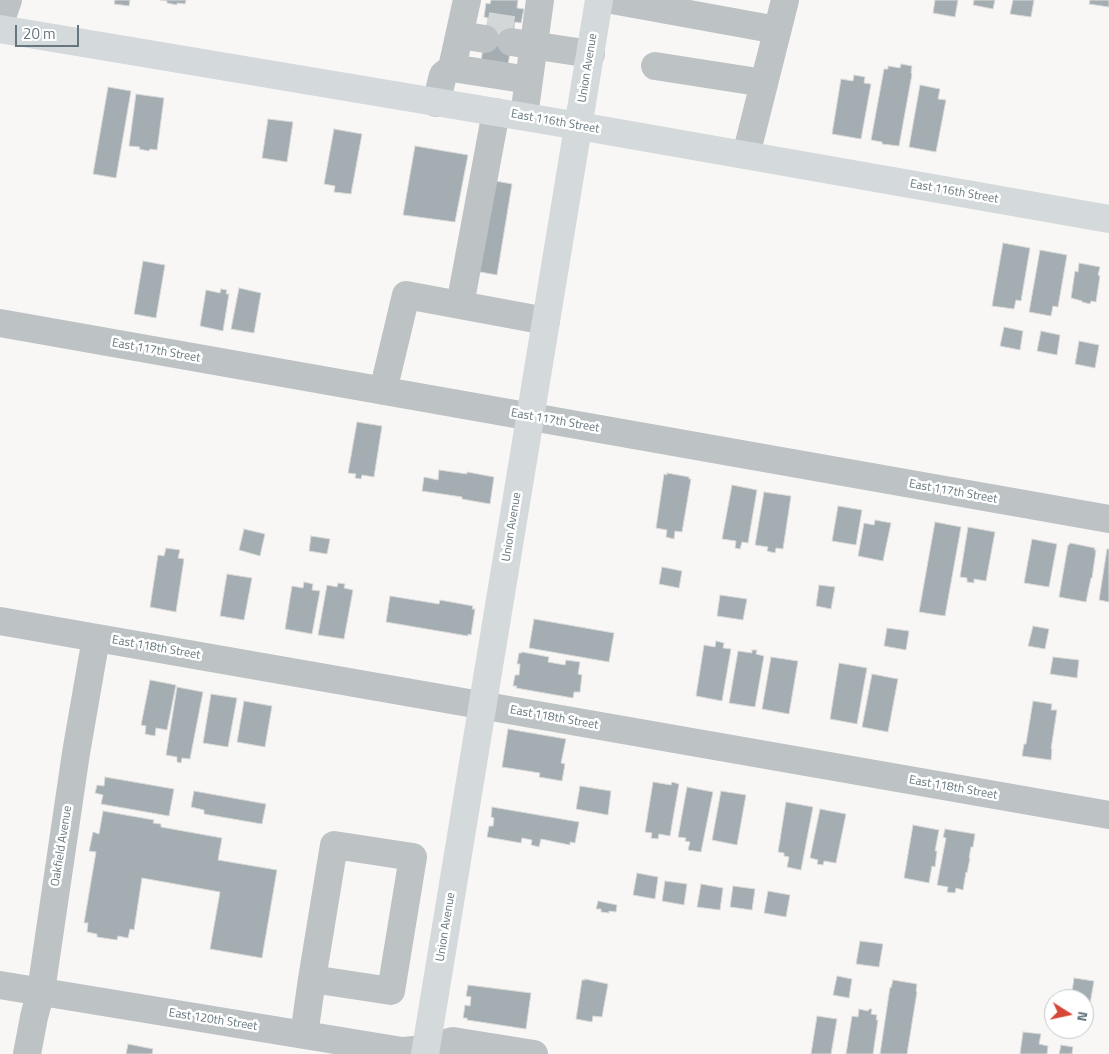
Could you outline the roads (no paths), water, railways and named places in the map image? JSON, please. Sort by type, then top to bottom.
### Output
[{"type":"main road","name":"Union Avenue","points":[[425,1051],[599,0]]},
{"type":"main road","name":"East 116th Street","points":[[0,29],[524,116],[1109,219]]},
{"type":"street","points":[[0,23],[8,0]]},
{"type":"street","points":[[612,0],[652,4],[778,30]]},
{"type":"street","points":[[746,155],[785,0]]},
{"type":"street","points":[[524,116],[529,80],[523,38],[533,1]]},
{"type":"street","points":[[436,102],[443,75],[452,68],[472,24]]},
{"type":"street","points":[[523,38],[591,54]]},
{"type":"street","points":[[656,66],[764,83]]},
{"type":"street","points":[[452,68],[529,80]]},
{"type":"street","points":[[460,305],[496,112]]},
{"type":"street","points":[[384,391],[406,295],[546,322]]},
{"type":"street","name":"East 117th Street","points":[[0,323],[1109,519]]},
{"type":"street","name":"East 118th Street","points":[[0,621],[1109,815]]},
{"type":"street","name":"Oakfield Avenue","points":[[27,1054],[40,991],[76,753],[96,638]]},
{"type":"street","points":[[304,1035],[312,979],[334,845],[413,858],[391,991],[312,979]]},
{"type":"street","name":"East 120th Street","points":[[0,985],[402,1051],[425,1051],[453,1041],[534,1054]]},
{"type":"tunnel","points":[[487,26],[513,30]]}]
